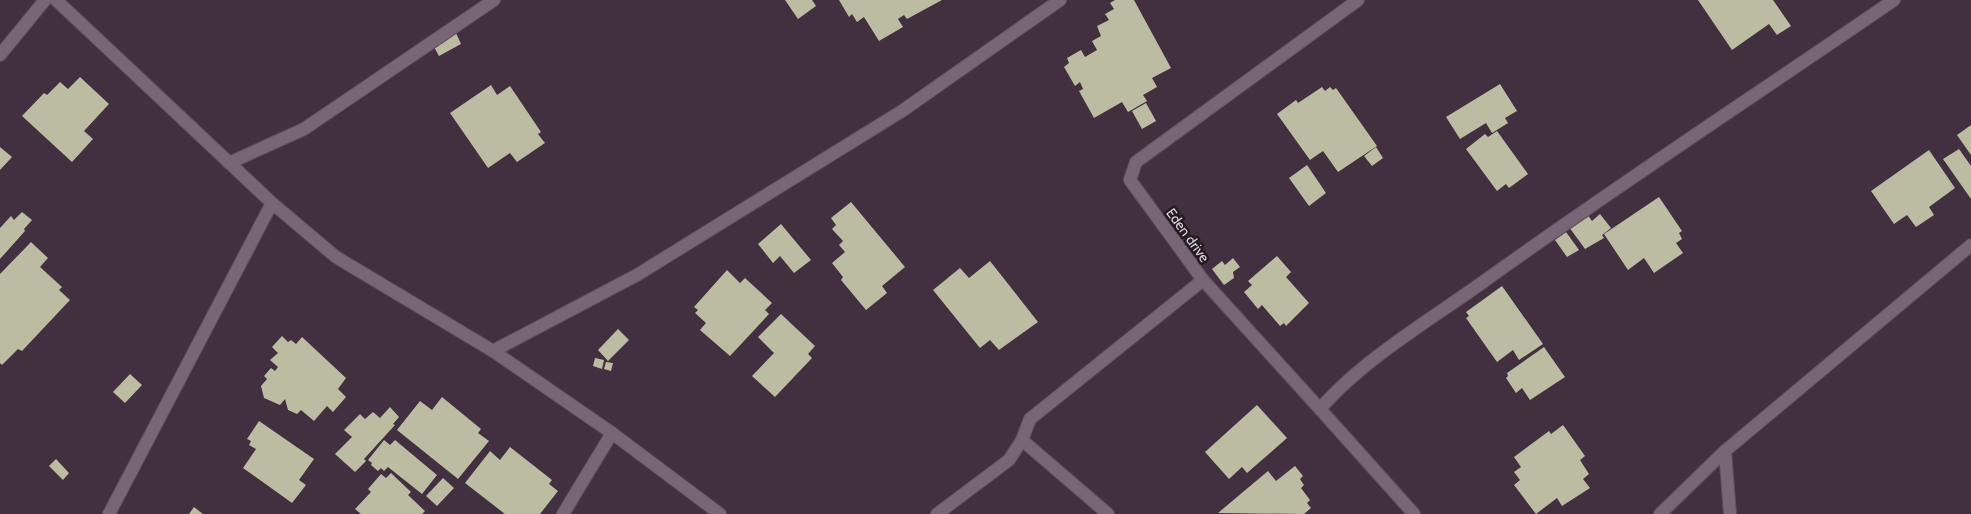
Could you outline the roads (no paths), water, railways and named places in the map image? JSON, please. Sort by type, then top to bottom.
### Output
[{"type":"street","points":[[0,55],[45,0]]},
{"type":"street","points":[[56,0],[272,203],[336,257],[493,351],[612,433],[720,514]]},
{"type":"street","points":[[229,163],[304,128],[494,0]]},
{"type":"street","points":[[493,351],[636,275],[885,121],[1060,0]]},
{"type":"street","name":"Eden drive","points":[[937,514],[1008,460],[1022,440],[1030,419],[1203,280],[1130,180],[1136,162],[1358,0]]},
{"type":"street","points":[[1320,409],[1335,392],[1364,368],[1538,242],[1894,0]]},
{"type":"street","points":[[109,514],[272,203]]},
{"type":"street","points":[[1660,514],[1725,451],[1971,245]]},
{"type":"street","points":[[1203,280],[1414,514]]},
{"type":"street","points":[[563,514],[612,433]]},
{"type":"street","points":[[1022,440],[1108,514]]},
{"type":"street","points":[[1725,451],[1730,514]]}]
